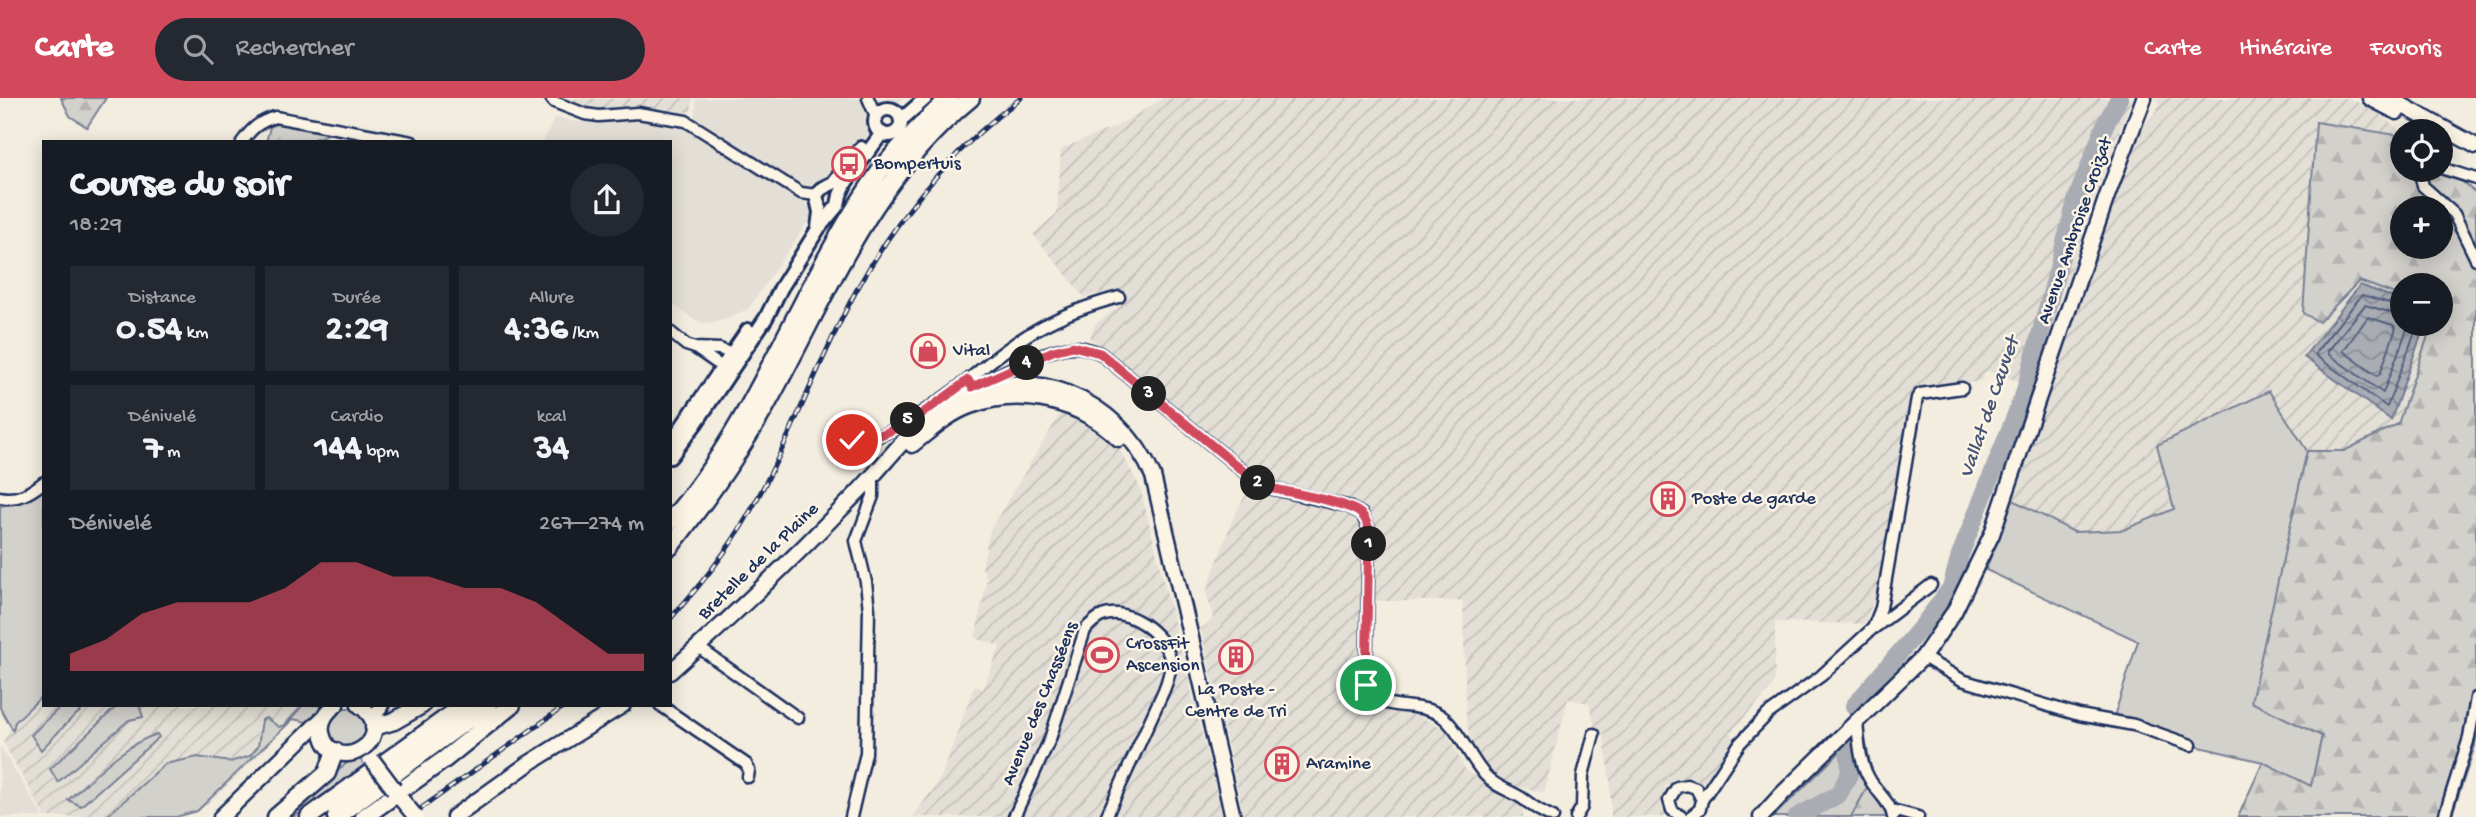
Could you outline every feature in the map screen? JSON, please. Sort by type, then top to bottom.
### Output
[{"type":"highway","points":[[672,518],[734,433],[847,222],[881,170],[923,122],[949,98]]},
{"type":"highway","points":[[672,544],[728,470],[766,406],[828,285],[887,186],[916,149],[971,98]]},
{"type":"highway","points":[[373,724],[394,721],[418,707]]},
{"type":"highway","points":[[309,817],[461,707]]},
{"type":"highway","points":[[336,817],[485,707]]},
{"type":"highway","points":[[364,817],[445,759],[510,707]]},
{"type":"highway","points":[[276,817],[327,772],[332,749]]},
{"type":"main road","name":"Avenue Ambroise Croizat","points":[[1752,817],[1782,793],[1923,657],[1954,612],[1992,534],[2107,197],[2144,98]]},
{"type":"main road","points":[[2370,98],[2409,119]]},
{"type":"main road","points":[[2389,98],[2476,146]]},
{"type":"main road","points":[[2453,143],[2476,156]]},
{"type":"main road","name":"Bretelle de la Plaine","points":[[672,670],[873,477],[924,422],[947,404],[973,391],[1011,385],[1038,385],[1082,397],[1115,421],[1133,440],[1153,476],[1233,817]]},
{"type":"main road","points":[[221,817],[334,707]]},
{"type":"main road","points":[[294,747],[307,742],[319,742],[345,754],[355,754],[364,749],[373,735],[373,724],[367,711],[362,707]]},
{"type":"main road","points":[[454,817],[528,764],[620,707]]},
{"type":"main road","points":[[323,718],[323,737],[332,749]]},
{"type":"main road","points":[[364,749],[416,817]]},
{"type":"main road","name":"Avenue Ambroise Croizat","points":[[1761,817],[1782,793]]},
{"type":"street","points":[[551,98],[554,102],[585,114],[599,116],[638,113],[686,121],[802,193],[820,197],[835,189],[840,195]]},
{"type":"street","points":[[868,98],[874,112]]},
{"type":"street","points":[[898,116],[886,109],[879,112],[875,120],[879,131],[889,135],[896,132],[898,116],[924,98]]},
{"type":"street","points":[[243,140],[251,129],[262,121],[275,117],[401,140]]},
{"type":"street","points":[[818,229],[820,197],[879,131]]},
{"type":"street","points":[[672,454],[818,229],[840,202],[846,182],[879,131]]},
{"type":"street","points":[[2453,171],[2476,179]]},
{"type":"street","points":[[2422,182],[2423,186],[2454,214],[2476,259]]},
{"type":"street","points":[[820,197],[825,211],[834,210]]},
{"type":"street","points":[[973,391],[1006,348],[1047,322],[1119,296]]},
{"type":"street","points":[[672,334],[686,345],[720,349],[735,356]]},
{"type":"street","points":[[832,433],[852,440],[875,438],[1053,351],[1073,346],[1100,353],[1265,487],[1347,506],[1362,514],[1369,529],[1368,695],[1385,704],[1426,710],[1439,715],[1448,723],[1487,777],[1527,801],[1530,812],[1553,817]]},
{"type":"street","points":[[695,348],[726,370]]},
{"type":"street","points":[[672,441],[726,370]]},
{"type":"street","points":[[1873,628],[1881,608],[1917,398],[1920,394],[1962,388]]},
{"type":"street","points":[[851,817],[866,753],[868,597],[856,541],[873,496],[873,477]]},
{"type":"street","points":[[0,497],[14,500],[42,484]]},
{"type":"street","points":[[1690,817],[1700,809],[1702,800],[1740,743],[1769,714],[1821,676],[1873,628],[1931,584]]},
{"type":"street","name":"Avenue des Chasséens","points":[[1014,817],[1050,739],[1085,630],[1104,615],[1118,614],[1134,620],[1158,635],[1170,657],[1170,672],[1106,817]]},
{"type":"street","points":[[698,647],[798,718]]},
{"type":"street","points":[[1923,657],[1962,680],[2079,715],[2134,725],[2191,745]]},
{"type":"street","points":[[2444,817],[2469,738],[2476,698]]},
{"type":"street","points":[[373,724],[381,707]]},
{"type":"street","points":[[663,707],[746,764],[748,777]]},
{"type":"street","points":[[1857,722],[1862,762],[1869,779],[1893,814],[1918,817]]},
{"type":"street","points":[[1576,817],[1582,807],[1583,775],[1594,734]]},
{"type":"street","points":[[1682,817],[1672,814],[1670,795],[1682,785],[1696,788],[1702,800]]},
{"type":"shaded area","points":[[693,98],[691,111],[670,115],[574,115],[538,99]]},
{"type":"shaded area","points":[[696,98],[903,98],[891,108],[880,108],[866,119],[870,133],[826,182],[799,186],[783,173],[695,118]]},
{"type":"shaded area","points":[[1164,98],[2132,98],[2096,192],[2066,285],[2061,288],[2048,285],[2018,381],[1986,371],[1981,381],[1926,390],[1915,389],[1876,595],[1864,624],[1775,622],[1775,678],[1772,687],[1731,732],[1734,739],[1708,783],[1680,781],[1665,785],[1665,817],[1611,817],[1610,780],[1603,732],[1596,732],[1589,703],[1568,699],[1544,792],[1500,783],[1481,766],[1471,743],[1466,718],[1463,601],[1368,601],[1366,509],[1262,480],[1090,338],[1095,324],[1120,306],[1118,290],[1084,297],[1033,234],[1057,213],[1061,149],[1117,126]]},
{"type":"shaded area","points":[[2155,98],[2349,98],[2390,123],[2390,182],[2403,182],[2403,196],[2390,196],[2390,259],[2443,259],[2446,273],[2390,273],[2390,336],[2453,336],[2453,306],[2476,419],[2344,451],[2307,451],[2269,391],[2158,445],[2174,509],[2123,530],[2074,532],[2011,499],[2140,130],[2160,104]]},
{"type":"shaded area","points":[[555,117],[577,122],[663,121],[696,132],[810,207],[813,214],[749,308],[730,318],[709,324],[696,321],[672,303],[672,140],[544,140]]},
{"type":"shaded area","points":[[1062,411],[1094,427],[1120,450],[1140,487],[1223,817],[913,817],[941,777],[974,686],[983,689],[1000,646],[975,638],[987,578],[982,567],[990,530]]},
{"type":"shaded area","points":[[1252,483],[1347,510],[1358,517],[1365,532],[1362,702],[1419,716],[1445,729],[1466,771],[1520,801],[1523,817],[1244,817],[1201,629],[1213,619],[1206,592],[1233,518]]},
{"type":"shaded area","points":[[42,488],[42,707],[311,707],[198,812],[181,817],[45,817],[3,742],[10,728],[0,713],[0,502],[13,504]]},
{"type":"shaded area","points":[[0,746],[3,751],[43,817],[0,817]]},
{"type":"green space","points":[[61,98],[106,98],[87,127],[70,116]]},
{"type":"green space","points":[[280,122],[331,133],[312,140],[267,140],[270,127]]},
{"type":"green space","points":[[2316,122],[2390,134],[2390,182],[2453,182],[2453,175],[2476,193],[2476,736],[2451,817],[2238,817],[2263,762],[2311,786],[2322,736],[2251,702],[2307,451],[2344,451],[2398,424],[2428,336],[2453,336],[2453,273],[2390,273],[2390,292],[2359,281],[2319,322],[2303,313]]},
{"type":"green space","points":[[2269,391],[2307,451],[2252,702],[2322,736],[2311,787],[2263,762],[2111,726],[2138,641],[1986,570],[2011,499],[2074,532],[2123,530],[2174,509],[2157,445]]},
{"type":"green space","points":[[42,491],[42,696],[15,722],[13,730],[0,708],[0,506],[28,499]]},
{"type":"green space","points":[[60,707],[86,707],[41,750],[31,735]]},
{"type":"green space","points":[[116,707],[140,707],[143,717],[129,720],[58,782],[50,769]]},
{"type":"green space","points":[[301,707],[323,707],[307,722],[293,719],[197,811],[176,817],[106,817],[165,764],[198,757],[230,762],[250,756],[258,746],[262,720],[266,718],[279,727],[285,725]]},
{"type":"green space","points":[[348,708],[362,714],[368,728],[362,742],[348,748],[334,742],[328,728],[334,714]]},
{"type":"green space","points":[[1863,730],[1873,777],[1851,817],[1773,817]]},
{"type":"green space","points":[[157,734],[159,737],[81,806],[68,800],[120,754]]},
{"type":"green space","points":[[361,759],[364,765],[294,817],[285,817],[349,761]]},
{"type":"green space","points":[[1873,777],[1897,806],[1891,817],[1851,817]]},
{"type":"water","points":[[2360,285],[2390,296],[2390,336],[2421,336],[2391,420],[2304,357]]},
{"type":"waterway","name":"Vallat de Cauvet","points":[[1854,706],[1951,588],[1960,555],[2024,394],[2077,198],[2105,125],[2119,98]]},
{"type":"waterway","name":"Vallat de Cauvet","points":[[1797,817],[1839,794],[1850,772],[1848,742]]},
{"type":"railway","points":[[672,617],[711,570],[747,517],[776,462],[856,291],[890,237],[908,211],[950,162],[972,139],[1021,98]]},
{"type":"railway","points":[[409,817],[563,707]]},
{"type":"place","name":"Bompertuis","points":[[849,164]]},
{"type":"place","name":"Vital","points":[[928,351]]},
{"type":"place","name":"Poste de garde","points":[[1668,499]]},
{"type":"place","name":"CrossFit Ascension","points":[[1102,655]]},
{"type":"place","name":"La Poste - Centre de Tri","points":[[1236,657]]},
{"type":"place","name":"Aramine","points":[[1282,764]]},
{"type":"route","points":[[852,440],[875,438],[900,426],[968,380],[972,387],[1053,351],[1073,346],[1100,353],[1265,487],[1347,506],[1367,520],[1366,685]]}]
